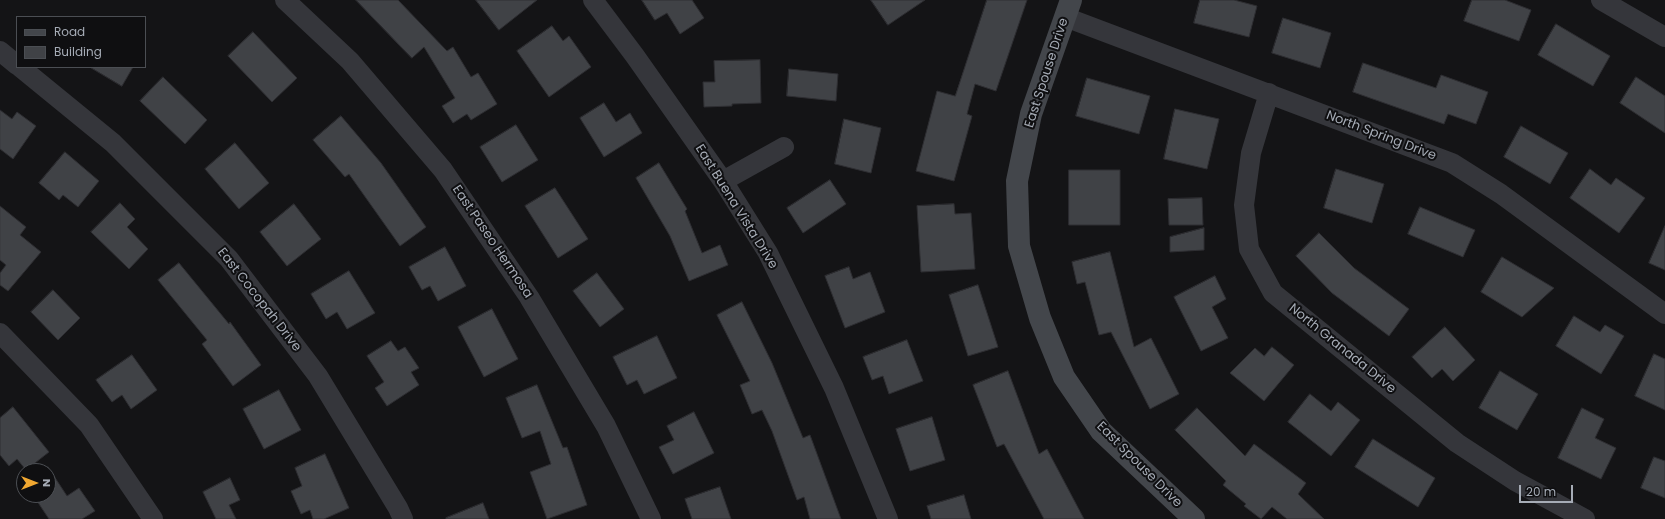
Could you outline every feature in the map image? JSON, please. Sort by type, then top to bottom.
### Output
[{"type":"main road","name":"East Spouse Drive","points":[[1068,9],[1031,114],[1017,181],[1020,246],[1040,318],[1064,377],[1101,431],[1194,519]]},
{"type":"street","name":"East Paseo Hermosa","points":[[285,0],[350,61],[443,170],[534,303],[606,426],[651,519]]},
{"type":"street","name":"East Buena Vista Drive","points":[[592,0],[635,56],[723,181],[768,253],[834,388],[888,519]]},
{"type":"street","points":[[1601,0],[1665,36]]},
{"type":"street","name":"North Spring Drive","points":[[1068,9],[1269,93],[1452,164],[1501,194],[1665,314]]},
{"type":"street","points":[[0,51],[16,64]]},
{"type":"street","name":"East Cocopah Drive","points":[[21,68],[113,143],[229,259],[318,376],[398,508],[403,519]]},
{"type":"street","name":"North Granada Drive","points":[[1269,93],[1251,153],[1244,205],[1249,249],[1273,293],[1457,443],[1515,481],[1584,519]]},
{"type":"street","points":[[723,181],[784,147]]},
{"type":"street","points":[[0,333],[89,425],[153,519]]},
{"type":"building","points":[[356,0],[398,0],[447,51],[453,47],[471,77],[478,73],[497,104],[471,120],[467,114],[453,123],[442,106],[455,98],[424,47],[412,58]]},
{"type":"building","points":[[476,0],[537,0],[499,30]]},
{"type":"building","points":[[642,0],[692,0],[704,18],[680,34],[667,13],[655,20]]},
{"type":"building","points":[[871,0],[925,0],[888,25]]},
{"type":"building","points":[[987,0],[1027,0],[996,91],[975,84],[967,114],[972,116],[954,181],[916,171],[937,91],[955,96]]},
{"type":"building","points":[[1200,0],[1234,0],[1257,6],[1249,37],[1194,23]]},
{"type":"building","points":[[1472,0],[1505,0],[1531,10],[1519,41],[1464,21]]},
{"type":"building","points":[[1283,18],[1331,33],[1320,68],[1272,53]]},
{"type":"building","points":[[1556,24],[1610,56],[1593,86],[1538,55]]},
{"type":"building","points":[[552,26],[563,41],[569,36],[591,67],[549,97],[517,51]]},
{"type":"building","points":[[253,32],[297,78],[272,102],[228,56]]},
{"type":"building","points":[[760,60],[761,103],[704,107],[703,82],[715,82],[714,61]]},
{"type":"building","points":[[1363,63],[1436,88],[1441,75],[1488,92],[1476,124],[1448,114],[1444,124],[1353,92]]},
{"type":"building","points":[[92,68],[132,68],[122,86]]},
{"type":"building","points":[[789,69],[838,74],[836,101],[787,96]]},
{"type":"building","points":[[163,77],[207,120],[185,144],[140,101]]},
{"type":"building","points":[[1636,77],[1665,96],[1665,133],[1620,103]]},
{"type":"building","points":[[1087,78],[1150,96],[1139,134],[1076,116]]},
{"type":"building","points":[[604,103],[616,122],[630,113],[642,133],[604,157],[580,118]]},
{"type":"building","points":[[1175,109],[1219,119],[1207,169],[1164,159]]},
{"type":"building","points":[[0,110],[12,119],[17,112],[36,126],[13,159],[0,149]]},
{"type":"building","points":[[341,116],[381,163],[426,227],[400,246],[349,174],[345,177],[313,140]]},
{"type":"building","points":[[844,119],[881,128],[871,173],[835,164]]},
{"type":"building","points":[[516,125],[538,160],[502,182],[480,147]]},
{"type":"building","points":[[1521,126],[1568,153],[1550,184],[1504,157]]},
{"type":"building","points":[[235,143],[269,183],[239,209],[205,169]]},
{"type":"building","points":[[65,152],[99,181],[78,207],[63,195],[59,200],[39,183]]},
{"type":"building","points":[[659,163],[687,209],[685,211],[702,253],[720,245],[728,265],[689,281],[670,236],[636,178]]},
{"type":"building","points":[[1336,169],[1384,184],[1372,223],[1324,208]]},
{"type":"building","points":[[1590,169],[1611,185],[1616,178],[1645,198],[1619,233],[1570,198]]},
{"type":"building","points":[[1069,170],[1120,170],[1120,225],[1069,225]]},
{"type":"building","points":[[830,180],[846,204],[803,233],[787,208]]},
{"type":"building","points":[[555,188],[588,239],[558,258],[525,206]]},
{"type":"building","points":[[1202,198],[1203,225],[1169,225],[1168,199]]},
{"type":"building","points":[[120,203],[135,219],[127,227],[148,249],[129,269],[91,232]]},
{"type":"building","points":[[294,204],[321,239],[287,266],[260,232]]},
{"type":"building","points":[[954,204],[955,214],[971,213],[975,269],[921,272],[917,206]]},
{"type":"building","points":[[0,206],[26,227],[20,235],[41,252],[8,291],[0,285],[0,273],[6,265],[0,260]]},
{"type":"building","points":[[1420,207],[1475,230],[1463,257],[1408,234]]},
{"type":"building","points":[[1665,226],[1665,270],[1649,263]]},
{"type":"building","points":[[1204,228],[1204,250],[1170,252],[1170,237]]},
{"type":"building","points":[[1319,233],[1354,268],[1409,309],[1389,336],[1332,293],[1296,256]]},
{"type":"building","points":[[445,247],[466,286],[438,301],[430,286],[422,290],[409,267]]},
{"type":"building","points":[[1110,252],[1134,347],[1151,338],[1179,394],[1150,409],[1111,332],[1099,335],[1085,282],[1077,284],[1072,262]]},
{"type":"building","points":[[1502,257],[1554,288],[1522,317],[1481,292]]},
{"type":"building","points":[[179,263],[229,324],[230,322],[261,365],[233,386],[202,344],[207,340],[158,280]]},
{"type":"building","points":[[849,267],[853,279],[870,272],[885,312],[845,328],[825,276]]},
{"type":"building","points":[[349,271],[375,313],[347,329],[337,312],[326,319],[311,294]]},
{"type":"building","points":[[597,273],[624,309],[600,327],[573,291]]},
{"type":"building","points":[[1215,276],[1226,299],[1212,307],[1228,338],[1201,351],[1174,297]]},
{"type":"building","points":[[978,285],[998,347],[968,356],[949,295]]},
{"type":"building","points":[[53,290],[80,318],[58,340],[31,312]]},
{"type":"building","points":[[742,302],[772,363],[803,438],[810,435],[841,519],[810,519],[804,497],[797,500],[772,431],[762,410],[752,414],[740,385],[750,381],[717,315]]},
{"type":"building","points":[[492,309],[518,359],[484,377],[458,327]]},
{"type":"building","points":[[1574,316],[1600,332],[1605,325],[1624,336],[1601,374],[1556,346]]},
{"type":"building","points":[[1445,327],[1475,360],[1453,381],[1442,369],[1432,378],[1412,357]]},
{"type":"building","points":[[657,336],[677,378],[644,394],[637,380],[627,385],[613,357]]},
{"type":"building","points":[[907,340],[923,381],[889,394],[883,376],[872,380],[863,357]]},
{"type":"building","points":[[391,341],[398,351],[405,347],[419,368],[411,372],[419,385],[387,406],[375,388],[384,382],[367,356]]},
{"type":"building","points":[[1272,347],[1294,365],[1264,401],[1230,373],[1255,348],[1264,356]]},
{"type":"building","points":[[1654,354],[1665,359],[1665,410],[1635,396]]},
{"type":"building","points":[[132,355],[157,390],[131,409],[122,395],[112,402],[96,380]]},
{"type":"building","points":[[1008,371],[1039,454],[1047,449],[1084,519],[1044,519],[1004,444],[997,447],[973,385]]},
{"type":"building","points":[[1500,371],[1538,394],[1517,430],[1479,408]]},
{"type":"building","points":[[537,385],[563,448],[567,447],[587,505],[547,519],[530,472],[551,464],[540,431],[522,438],[506,398]]},
{"type":"building","points":[[279,390],[301,430],[264,449],[243,409]]},
{"type":"building","points":[[1310,394],[1331,411],[1338,402],[1360,420],[1331,456],[1288,422]]},
{"type":"building","points":[[13,407],[49,452],[35,463],[20,463],[17,459],[9,466],[0,455],[0,418]]},
{"type":"building","points":[[1197,408],[1245,456],[1254,444],[1306,483],[1298,494],[1324,519],[1287,519],[1272,507],[1261,519],[1244,506],[1246,504],[1223,485],[1226,481],[1175,430]]},
{"type":"building","points":[[1582,408],[1604,419],[1595,438],[1616,448],[1601,479],[1558,458]]},
{"type":"building","points":[[694,412],[714,453],[673,474],[659,447],[674,440],[667,426]]},
{"type":"building","points":[[932,417],[945,460],[910,471],[896,429]]},
{"type":"building","points":[[1373,439],[1435,478],[1418,507],[1355,467]]},
{"type":"building","points":[[325,454],[349,508],[324,519],[313,519],[310,510],[301,514],[291,491],[302,486],[295,468]]},
{"type":"building","points":[[1654,457],[1665,461],[1665,498],[1641,488]]},
{"type":"building","points":[[230,478],[240,500],[229,505],[236,519],[216,519],[203,492]]},
{"type":"building","points":[[56,479],[67,496],[79,488],[95,511],[82,519],[49,519],[38,503],[56,503]]},
{"type":"building","points":[[720,487],[731,519],[692,519],[685,499]]},
{"type":"building","points":[[964,495],[971,519],[931,519],[927,506]]},
{"type":"building","points":[[483,503],[489,519],[446,519],[446,518]]}]
